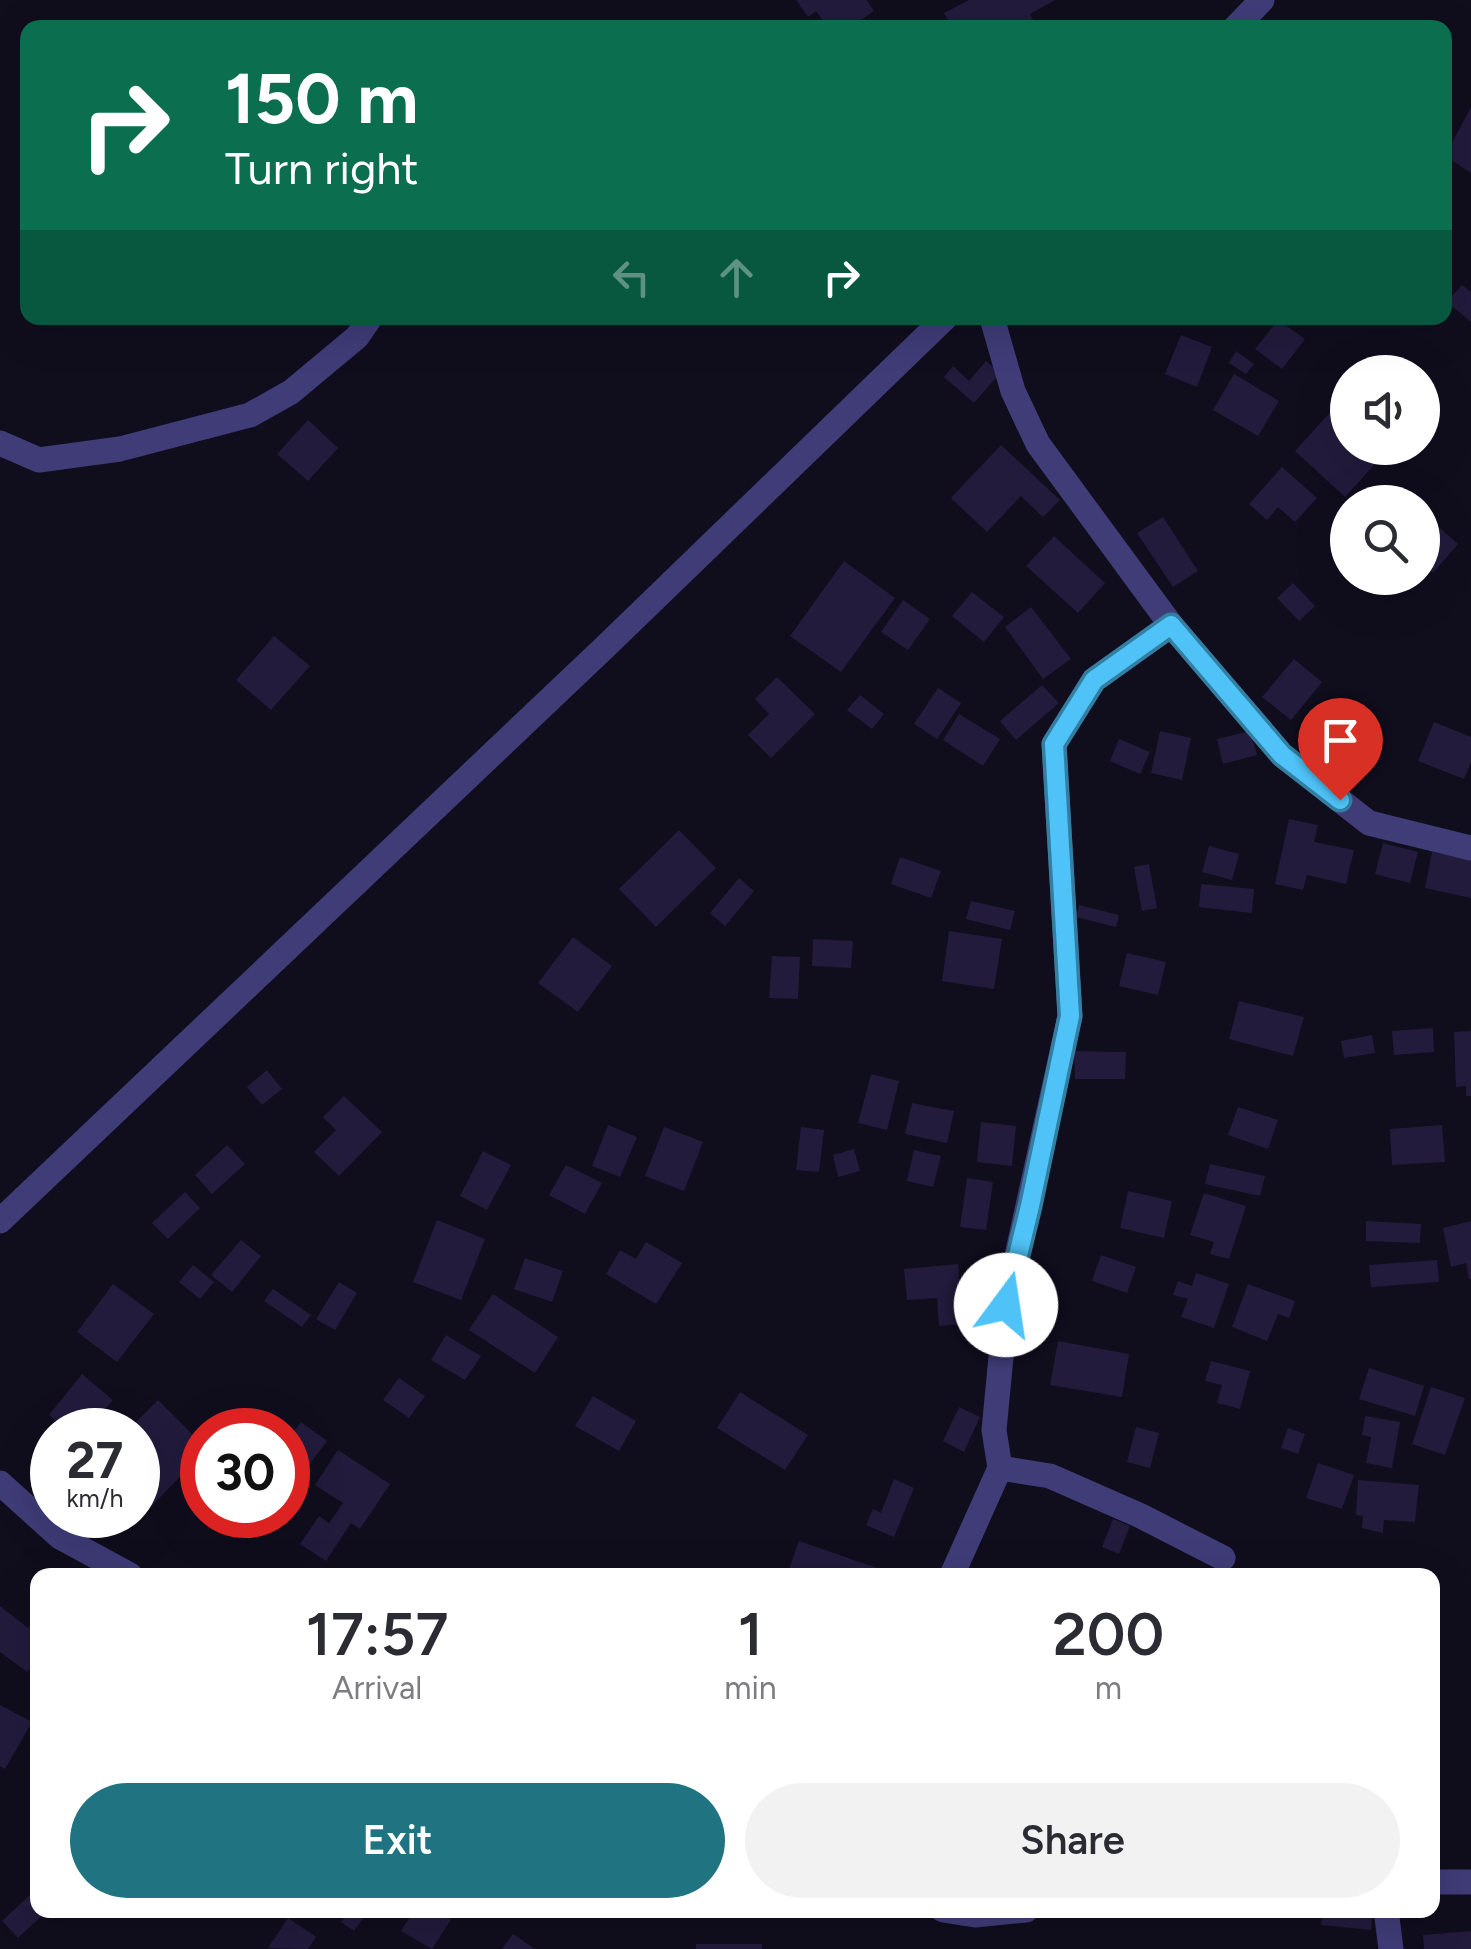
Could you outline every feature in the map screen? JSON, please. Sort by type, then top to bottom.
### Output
[{"type":"street","points":[[1243,20],[1262,0]]},
{"type":"street","points":[[0,443],[39,460],[120,449],[250,415],[290,392],[357,337],[365,325]]},
{"type":"street","points":[[0,1221],[938,325]]},
{"type":"street","points":[[994,325],[1013,391],[1038,444],[1171,625],[1282,755],[1369,823],[1471,848]]},
{"type":"street","points":[[955,1568],[1000,1468],[994,1430],[1006,1305],[1070,1016],[1054,744],[1094,680],[1171,625]]},
{"type":"street","points":[[1000,1468],[1050,1476],[1223,1558]]},
{"type":"street","points":[[0,1483],[60,1536],[117,1568]]},
{"type":"street","points":[[1440,1882],[1471,1882]]},
{"type":"street","points":[[1387,1918],[1391,1949]]},
{"type":"building","points":[[796,0],[867,0],[874,11],[861,20],[822,20],[816,11],[808,17]]},
{"type":"building","points":[[969,0],[1055,0],[1030,14],[1033,20],[948,20],[944,13]]},
{"type":"building","points":[[1471,107],[1471,173],[1452,161],[1452,143]]},
{"type":"building","points":[[1462,285],[1471,292],[1471,322],[1452,306],[1452,296]]},
{"type":"building","points":[[1274,325],[1285,325],[1305,339],[1282,369],[1255,349]]},
{"type":"building","points":[[1181,335],[1212,347],[1197,387],[1165,374]]},
{"type":"building","points":[[1236,351],[1254,364],[1246,374],[1229,363]]},
{"type":"building","points":[[986,361],[1000,373],[974,403],[944,377],[953,366],[969,381]]},
{"type":"building","points":[[1234,374],[1279,401],[1258,436],[1213,410]]},
{"type":"building","points":[[1330,412],[1330,465],[1374,465],[1356,485],[1332,485],[1295,451]]},
{"type":"building","points":[[308,420],[338,448],[308,481],[277,454]]},
{"type":"building","points":[[1001,445],[1060,500],[1043,517],[1021,496],[987,532],[951,498]]},
{"type":"building","points":[[1282,467],[1317,498],[1295,522],[1278,507],[1267,520],[1249,504]]},
{"type":"building","points":[[1163,517],[1198,571],[1173,587],[1137,533]]},
{"type":"building","points":[[1440,528],[1458,544],[1440,565]]},
{"type":"building","points":[[1054,536],[1105,583],[1078,613],[1026,566]]},
{"type":"building","points":[[844,561],[895,598],[841,672],[790,636]]},
{"type":"building","points":[[1293,583],[1315,606],[1299,621],[1277,598]]},
{"type":"building","points":[[972,592],[1004,617],[984,642],[952,616]]},
{"type":"building","points":[[903,600],[930,619],[908,650],[881,632]]},
{"type":"building","points":[[1031,607],[1071,659],[1043,679],[1005,627]]},
{"type":"building","points":[[274,636],[310,666],[271,710],[236,680]]},
{"type":"building","points":[[1294,659],[1322,682],[1291,720],[1262,697]]},
{"type":"building","points":[[777,677],[815,714],[771,758],[748,735],[769,714],[755,699]]},
{"type":"building","points":[[1042,685],[1059,703],[1016,740],[1000,721]]},
{"type":"building","points":[[938,688],[961,703],[937,739],[914,724]]},
{"type":"building","points":[[860,695],[884,714],[872,729],[847,710]]},
{"type":"building","points":[[959,714],[1000,739],[983,766],[943,740]]},
{"type":"building","points":[[1434,722],[1471,737],[1471,762],[1464,779],[1418,761]]},
{"type":"building","points":[[1160,731],[1191,738],[1182,780],[1151,773]]},
{"type":"building","points":[[1250,731],[1257,755],[1223,764],[1217,739]]},
{"type":"building","points":[[1119,739],[1150,752],[1140,774],[1110,761]]},
{"type":"building","points":[[1330,744],[1358,759],[1348,777],[1320,761]]},
{"type":"building","points":[[1289,819],[1318,825],[1314,842],[1354,850],[1346,884],[1307,875],[1303,890],[1275,884]]},
{"type":"building","points":[[679,830],[716,868],[656,927],[619,889]]},
{"type":"building","points":[[1383,843],[1418,852],[1410,883],[1375,874]]},
{"type":"building","points":[[1209,846],[1239,854],[1232,880],[1202,872]]},
{"type":"building","points":[[1432,852],[1471,860],[1471,898],[1425,888]]},
{"type":"building","points":[[900,857],[941,871],[931,898],[891,884]]},
{"type":"building","points":[[1149,864],[1157,908],[1142,911],[1134,867]]},
{"type":"building","points":[[739,878],[754,891],[725,926],[710,913]]},
{"type":"building","points":[[1201,884],[1254,889],[1252,913],[1199,907]]},
{"type":"building","points":[[971,901],[1015,911],[1010,930],[966,919]]},
{"type":"building","points":[[1079,905],[1119,915],[1116,927],[1076,917]]},
{"type":"building","points":[[949,931],[1002,939],[994,989],[942,981]]},
{"type":"building","points":[[573,937],[612,966],[578,1012],[538,983]]},
{"type":"building","points":[[813,939],[853,941],[851,968],[812,966]]},
{"type":"building","points":[[1127,953],[1166,962],[1158,995],[1119,986]]},
{"type":"building","points":[[772,956],[800,957],[798,999],[769,998]]},
{"type":"building","points":[[1239,1001],[1304,1017],[1293,1056],[1229,1039]]},
{"type":"building","points":[[1433,1028],[1434,1052],[1394,1055],[1392,1031]]},
{"type":"building","points":[[1471,1031],[1471,1096],[1466,1096],[1466,1086],[1456,1087],[1454,1032]]},
{"type":"building","points":[[1372,1035],[1375,1053],[1344,1058],[1341,1041]]},
{"type":"building","points":[[1074,1051],[1126,1052],[1125,1079],[1075,1079]]},
{"type":"building","points":[[267,1070],[282,1089],[262,1105],[247,1087]]},
{"type":"building","points":[[871,1074],[899,1081],[887,1130],[858,1123]]},
{"type":"building","points":[[344,1096],[382,1132],[339,1176],[314,1152],[336,1130],[323,1117]]},
{"type":"building","points":[[912,1103],[954,1111],[947,1143],[905,1134]]},
{"type":"building","points":[[1238,1107],[1278,1120],[1268,1149],[1228,1135]]},
{"type":"building","points":[[981,1122],[1016,1126],[1012,1166],[977,1162]]},
{"type":"building","points":[[608,1125],[637,1137],[620,1177],[592,1166]]},
{"type":"building","points":[[1442,1125],[1445,1162],[1392,1165],[1390,1129]]},
{"type":"building","points":[[664,1127],[703,1142],[684,1191],[645,1176]]},
{"type":"building","points":[[801,1127],[824,1130],[819,1172],[796,1170]]},
{"type":"building","points":[[227,1145],[245,1164],[212,1194],[195,1175]]},
{"type":"building","points":[[854,1149],[860,1171],[838,1177],[833,1155]]},
{"type":"building","points":[[914,1150],[941,1156],[933,1187],[907,1181]]},
{"type":"building","points":[[483,1151],[511,1165],[487,1210],[460,1196]]},
{"type":"building","points":[[1210,1164],[1265,1176],[1260,1196],[1205,1184]]},
{"type":"building","points":[[566,1165],[602,1183],[585,1214],[549,1195]]},
{"type":"building","points":[[967,1178],[993,1182],[986,1230],[960,1227]]},
{"type":"building","points":[[1128,1191],[1172,1201],[1164,1238],[1120,1228]]},
{"type":"building","points":[[185,1192],[200,1208],[168,1239],[152,1223]]},
{"type":"building","points":[[1204,1193],[1246,1206],[1229,1259],[1210,1254],[1214,1242],[1190,1235]]},
{"type":"building","points":[[437,1220],[485,1239],[461,1300],[413,1282]]},
{"type":"building","points":[[1366,1221],[1421,1224],[1420,1243],[1366,1241]]},
{"type":"building","points":[[1471,1221],[1469,1279],[1466,1263],[1451,1267],[1443,1228]]},
{"type":"building","points":[[241,1240],[261,1256],[232,1292],[211,1275]]},
{"type":"building","points":[[646,1242],[682,1263],[656,1304],[606,1274],[620,1250],[636,1259]]},
{"type":"building","points":[[1101,1255],[1136,1267],[1127,1293],[1092,1281]]},
{"type":"building","points":[[525,1258],[563,1271],[552,1302],[514,1289]]},
{"type":"building","points":[[1437,1260],[1439,1282],[1371,1287],[1369,1265]]},
{"type":"building","points":[[958,1264],[963,1324],[939,1326],[937,1298],[907,1300],[904,1269]]},
{"type":"building","points":[[193,1265],[214,1282],[200,1299],[179,1282]]},
{"type":"building","points":[[1196,1273],[1229,1284],[1214,1328],[1181,1317],[1188,1299],[1173,1295],[1178,1281],[1192,1286]]},
{"type":"building","points":[[339,1282],[357,1293],[335,1330],[316,1319]]},
{"type":"building","points":[[113,1284],[154,1314],[117,1362],[77,1332]]},
{"type":"building","points":[[1248,1284],[1295,1301],[1289,1318],[1278,1314],[1267,1341],[1232,1327]]},
{"type":"building","points":[[273,1289],[311,1315],[302,1327],[264,1301]]},
{"type":"building","points":[[493,1294],[558,1337],[535,1373],[469,1330]]},
{"type":"building","points":[[446,1335],[481,1356],[465,1380],[431,1360]]},
{"type":"building","points":[[1058,1341],[1129,1354],[1122,1397],[1050,1385]]},
{"type":"building","points":[[1211,1361],[1250,1371],[1240,1409],[1217,1403],[1222,1385],[1205,1381]]},
{"type":"building","points":[[1369,1368],[1424,1386],[1415,1416],[1359,1399]]},
{"type":"building","points":[[82,1374],[113,1400],[106,1408],[55,1408]]},
{"type":"building","points":[[399,1378],[425,1396],[409,1418],[383,1400]]},
{"type":"building","points":[[1431,1387],[1465,1398],[1445,1455],[1412,1444]]},
{"type":"building","points":[[740,1392],[808,1435],[785,1470],[717,1428]]},
{"type":"building","points":[[593,1396],[636,1421],[619,1451],[575,1426]]},
{"type":"building","points":[[158,1400],[180,1422],[180,1477],[160,1497],[160,1408],[150,1408]]},
{"type":"building","points":[[959,1407],[980,1417],[964,1452],[943,1441]]},
{"type":"building","points":[[1365,1416],[1400,1422],[1392,1468],[1366,1463],[1371,1437],[1362,1435]]},
{"type":"building","points":[[1136,1427],[1159,1433],[1150,1468],[1127,1462]]},
{"type":"building","points":[[1288,1428],[1305,1434],[1298,1454],[1281,1448]]},
{"type":"building","points":[[310,1429],[327,1441],[310,1464]]},
{"type":"building","points":[[338,1450],[390,1484],[360,1529],[351,1523],[326,1561],[300,1544],[304,1538],[310,1538],[310,1529],[319,1516],[329,1523],[343,1503],[315,1485]]},
{"type":"building","points":[[1318,1463],[1354,1475],[1342,1509],[1306,1498]]},
{"type":"building","points":[[894,1479],[914,1488],[894,1537],[866,1525],[873,1509],[881,1513]]},
{"type":"building","points":[[1358,1480],[1419,1485],[1415,1522],[1384,1520],[1383,1533],[1362,1528],[1363,1516],[1356,1515]]},
{"type":"building","points":[[1113,1519],[1130,1526],[1119,1554],[1102,1547]]},
{"type":"building","points":[[799,1541],[877,1568],[789,1568]]},
{"type":"building","points":[[0,1606],[28,1628],[30,1625],[30,1668],[27,1672],[0,1652]]},
{"type":"building","points":[[0,1705],[30,1721],[30,1725],[5,1769],[0,1766]]},
{"type":"building","points":[[30,1895],[30,1918],[39,1918],[18,1938],[2,1921]]},
{"type":"building","points":[[288,1918],[316,1937],[308,1949],[268,1948]]},
{"type":"building","points":[[344,1918],[363,1918],[354,1931],[341,1922]]},
{"type":"building","points":[[409,1918],[452,1918],[432,1949],[401,1931]]},
{"type":"building","points":[[1322,1918],[1372,1918],[1371,1930],[1321,1925]]},
{"type":"building","points":[[1471,1931],[1471,1949],[1424,1949],[1423,1935]]},
{"type":"building","points":[[513,1934],[535,1949],[502,1949]]},
{"type":"building","points":[[696,1944],[762,1944],[762,1949],[696,1949]]},
{"type":"route","points":[[1006,1305],[1070,1016],[1054,744],[1094,680],[1171,625],[1282,755],[1340,800]]}]
